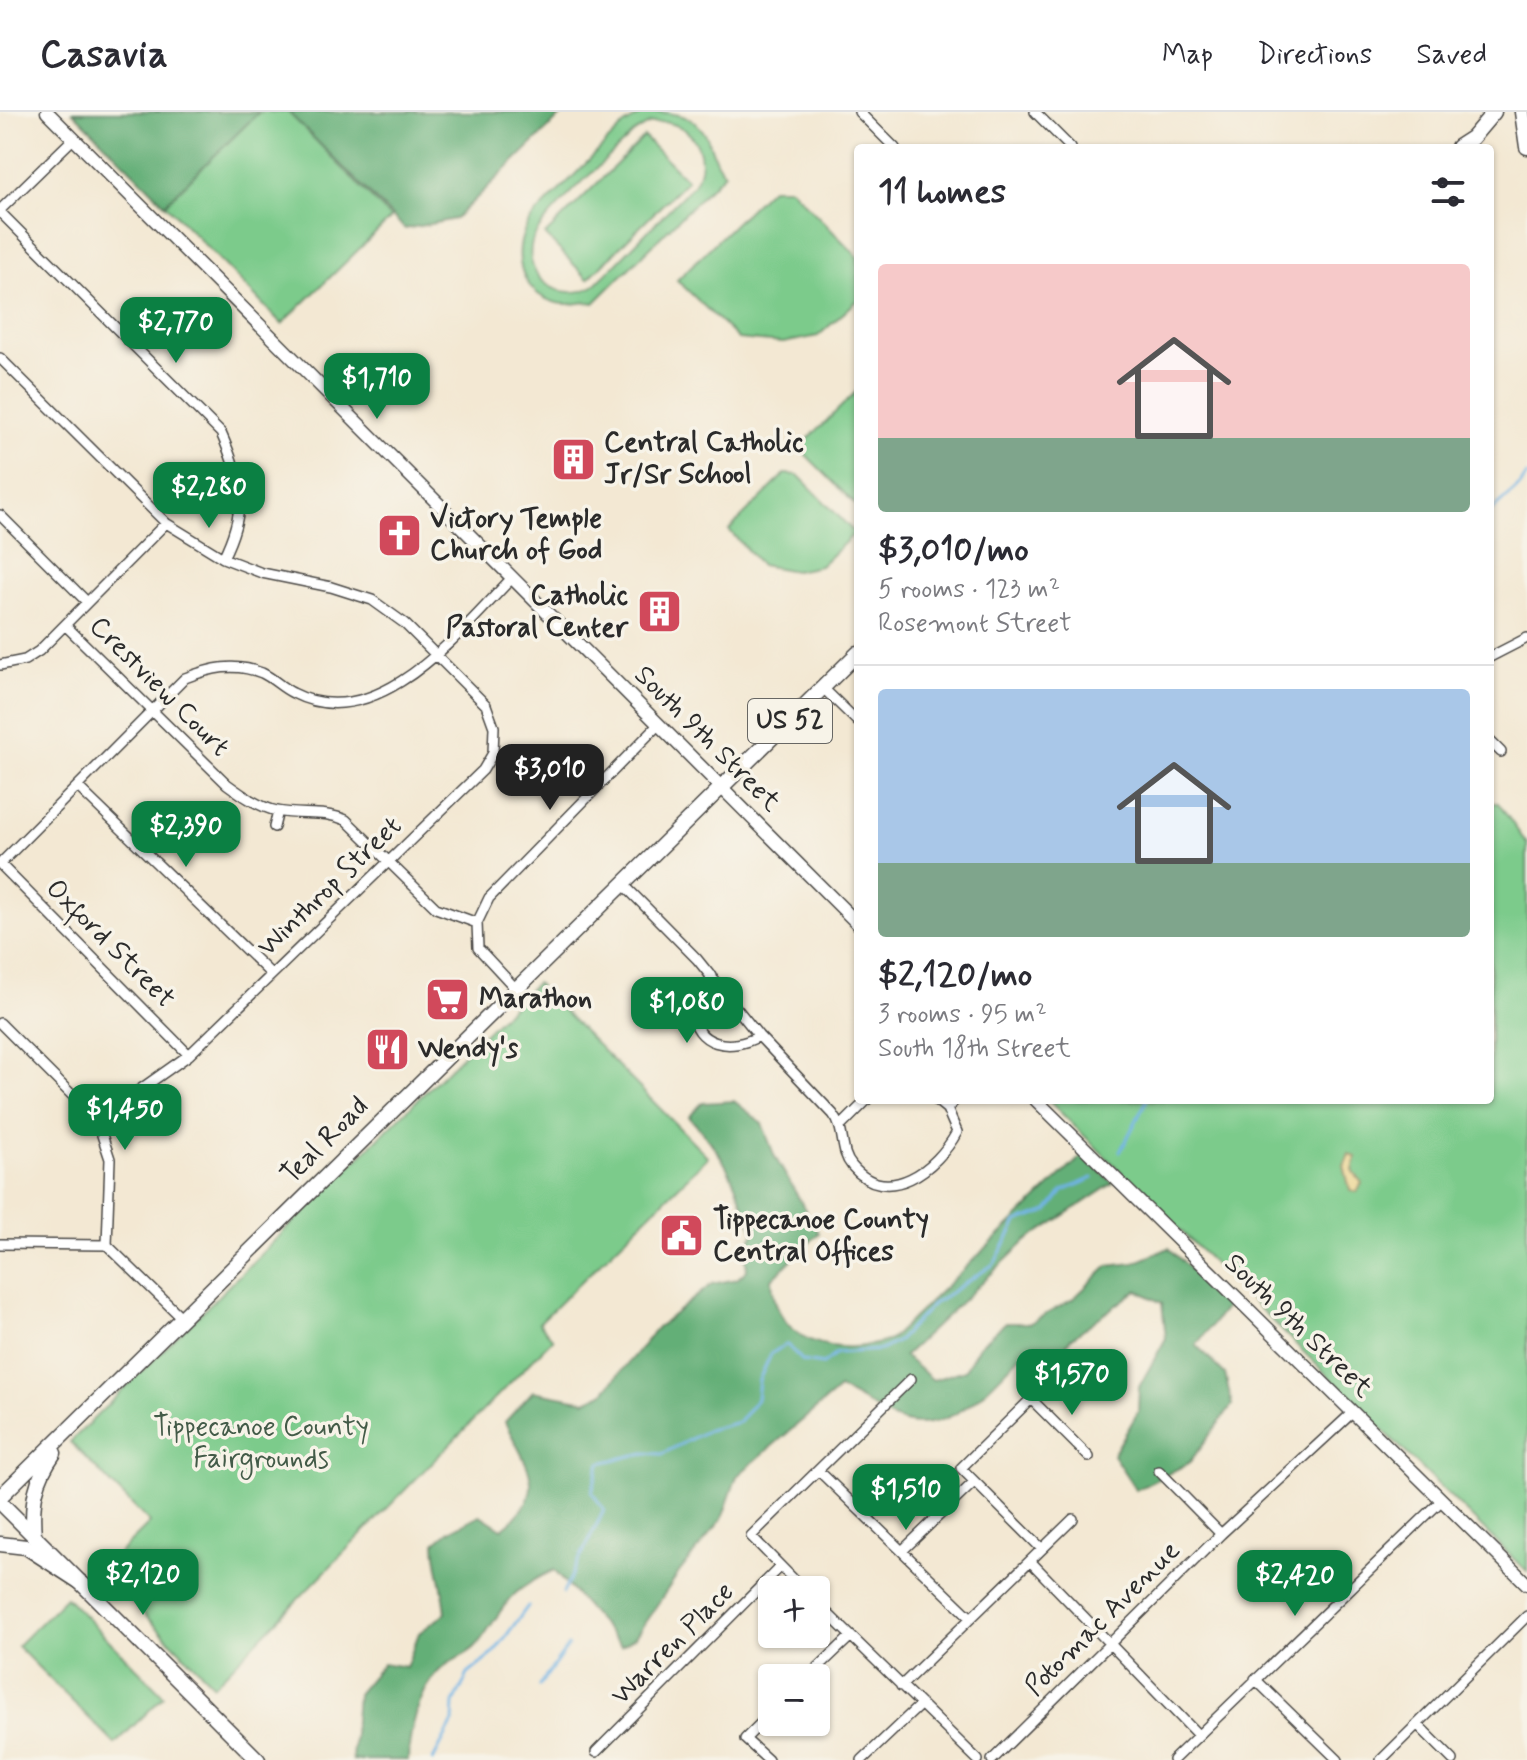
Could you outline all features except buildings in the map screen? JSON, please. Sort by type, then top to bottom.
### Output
[{"type":"main road","points":[[1459,144],[1486,112]]},
{"type":"main road","points":[[1519,115],[1527,147]]},
{"type":"main road","name":"Teal Road","points":[[0,1499],[854,657]]},
{"type":"main road","points":[[34,1535],[32,1510],[42,1470],[86,1413]]},
{"type":"main road","points":[[0,1499],[258,1760]]},
{"type":"main road","points":[[0,1544],[26,1547],[83,1584]]},
{"type":"street","name":"South 9th Street","points":[[47,112],[854,920]]},
{"type":"street","points":[[859,112],[891,144]]},
{"type":"street","points":[[1035,112],[1067,144]]},
{"type":"street","points":[[73,139],[0,211],[221,433],[235,465],[241,500],[238,529],[223,558]]},
{"type":"street","points":[[0,358],[166,523],[223,558],[262,573],[331,587],[372,600],[404,623],[436,655]]},
{"type":"street","points":[[0,515],[87,602]]},
{"type":"street","points":[[0,665],[25,660],[65,625],[166,523]]},
{"type":"street","points":[[0,864],[185,678],[218,665],[261,673],[295,695],[331,703],[372,696],[399,685],[436,655],[512,578]]},
{"type":"street","name":"Crestview Court","points":[[65,625],[227,784],[246,798],[278,811],[334,814],[346,820],[436,908],[477,923]]},
{"type":"street","points":[[1494,655],[1527,638]]},
{"type":"street","name":"Winthrop Street","points":[[97,1120],[189,1055],[483,770],[493,753],[494,727],[486,705],[436,655]]},
{"type":"street","points":[[823,688],[854,718]]},
{"type":"street","points":[[516,989],[478,948],[477,923],[489,898],[658,725]]},
{"type":"street","points":[[1494,745],[1501,752]]},
{"type":"street","points":[[78,787],[271,974]]},
{"type":"street","points":[[274,827],[278,811]]},
{"type":"street","name":"Oxford Street","points":[[0,864],[189,1055]]},
{"type":"street","points":[[623,884],[712,976],[759,1036],[842,1125],[846,1156],[852,1167],[873,1182],[900,1184],[911,1180],[952,1141],[957,1132],[947,1109],[941,1104]]},
{"type":"street","points":[[712,976],[693,1010],[696,1031],[709,1042],[738,1045],[759,1036]]},
{"type":"street","points":[[0,1023],[97,1120],[110,1159],[107,1245]]},
{"type":"street","points":[[842,1125],[863,1104]]},
{"type":"street","points":[[947,1109],[951,1104]]},
{"type":"street","name":"South 9th Street","points":[[1040,1104],[1527,1584]]},
{"type":"street","points":[[0,1244],[107,1245],[182,1318]]},
{"type":"street","points":[[789,1576],[751,1536],[911,1379]]},
{"type":"street","points":[[1042,1549],[961,1468],[1031,1399],[1089,1457]]},
{"type":"street","name":"Potomac Avenue","points":[[992,1760],[1221,1534],[1352,1413]]},
{"type":"street","points":[[819,1471],[970,1617]]},
{"type":"street","points":[[1159,1471],[1221,1534]]},
{"type":"street","points":[[902,1551],[974,1482]]},
{"type":"street","points":[[1173,1760],[1441,1501]]},
{"type":"street","points":[[901,1686],[1073,1519]]},
{"type":"street","points":[[1030,1561],[1198,1735]]},
{"type":"street","name":"Warren Place","points":[[596,1752],[780,1567]]},
{"type":"street","points":[[830,1616],[978,1760]]},
{"type":"street","points":[[1381,1760],[1527,1616]]},
{"type":"street","points":[[822,1664],[851,1636]]},
{"type":"street","points":[[1255,1679],[1338,1760]]},
{"type":"street","points":[[862,1760],[920,1705]]},
{"type":"street","points":[[1418,1725],[1453,1760]]},
{"type":"street","points":[[758,1726],[745,1739],[768,1760]]},
{"type":"green space","points":[[73,112],[259,112],[165,204]]},
{"type":"green space","points":[[259,112],[288,112],[391,218],[282,324],[165,204]]},
{"type":"green space","points":[[288,112],[565,112],[455,219],[405,229]]},
{"type":"green space","points":[[646,112],[685,117],[706,135],[717,163],[725,173],[594,303],[562,304],[544,298],[533,289],[521,267],[521,241],[526,229],[533,217],[624,125]],"holes":[[[650,123],[675,125],[692,137],[700,154],[701,164],[694,184],[594,286],[570,292],[548,285],[533,267],[532,242],[537,231],[577,187],[633,134]]]},
{"type":"green space","points":[[644,137],[687,180],[588,279],[545,235]]},
{"type":"green space","points":[[771,188],[790,188],[854,253],[854,304],[818,336],[783,343],[738,339],[677,280]]},
{"type":"green space","points":[[854,394],[854,503],[799,448]]},
{"type":"green space","points":[[785,474],[798,475],[854,534],[820,566],[795,571],[761,565],[729,530]]},
{"type":"green space","points":[[1494,803],[1498,803],[1527,844],[1527,1572],[1052,1104],[1494,1104]]},
{"type":"green space","name":"Tippecanoe County Fairgrounds","points":[[536,983],[708,1157],[539,1323],[553,1339],[214,1685],[101,1571],[150,1523],[70,1442]]},
{"type":"green space","points":[[734,1101],[762,1123],[775,1157],[819,1233],[772,1279],[775,1301],[783,1318],[796,1332],[830,1346],[870,1345],[890,1340],[1083,1155],[1113,1183],[1026,1241],[904,1356],[933,1380],[965,1370],[979,1346],[1005,1323],[1030,1323],[1073,1299],[1108,1266],[1134,1263],[1169,1248],[1227,1306],[1196,1345],[1225,1374],[1232,1405],[1189,1463],[1136,1490],[1113,1455],[1138,1412],[1139,1387],[1166,1338],[1162,1303],[1137,1290],[1070,1339],[1058,1359],[1019,1357],[977,1398],[945,1419],[927,1424],[908,1423],[888,1416],[839,1389],[737,1476],[722,1519],[680,1571],[635,1637],[621,1646],[554,1570],[515,1593],[477,1645],[434,1677],[417,1711],[408,1760],[352,1760],[357,1694],[383,1663],[406,1667],[419,1633],[446,1613],[435,1543],[449,1531],[480,1515],[502,1529],[527,1502],[531,1490],[527,1466],[505,1422],[533,1391],[586,1401],[603,1393],[657,1328],[712,1284],[737,1279],[747,1270],[745,1251],[754,1233],[722,1158],[689,1117],[702,1103]]},
{"type":"green space","points":[[66,1597],[164,1696],[115,1744],[17,1646]]},
{"type":"sand","points":[[1349,1154],[1356,1157],[1353,1171],[1362,1183],[1357,1192],[1350,1190],[1344,1166]]},
{"type":"waterway","points":[[1494,509],[1520,486],[1527,475]]},
{"type":"waterway","points":[[1120,1152],[1145,1104]]},
{"type":"waterway","points":[[563,1593],[604,1510],[592,1492],[600,1463],[644,1453],[662,1454],[708,1430],[739,1422],[757,1399],[759,1380],[771,1354],[786,1344],[803,1361],[823,1364],[837,1353],[881,1350],[898,1341],[933,1304],[994,1264],[1017,1222],[1048,1211],[1063,1191],[1093,1178]]},
{"type":"waterway","points":[[433,1760],[453,1722],[454,1703],[468,1674],[493,1654],[528,1606]]},
{"type":"waterway","points":[[539,1686],[568,1646]]},
{"type":"place","name":"Central Catholic Jr/Sr School","points":[[573,459]]},
{"type":"place","name":"Victory Temple Church of God","points":[[399,535]]},
{"type":"place","name":"Catholic Pastoral Center","points":[[659,612]]},
{"type":"place","name":"Marathon","points":[[448,999]]},
{"type":"place","name":"Wendy's","points":[[387,1049]]},
{"type":"place","name":"Tippecanoe County Central Offices","points":[[682,1236]]}]
